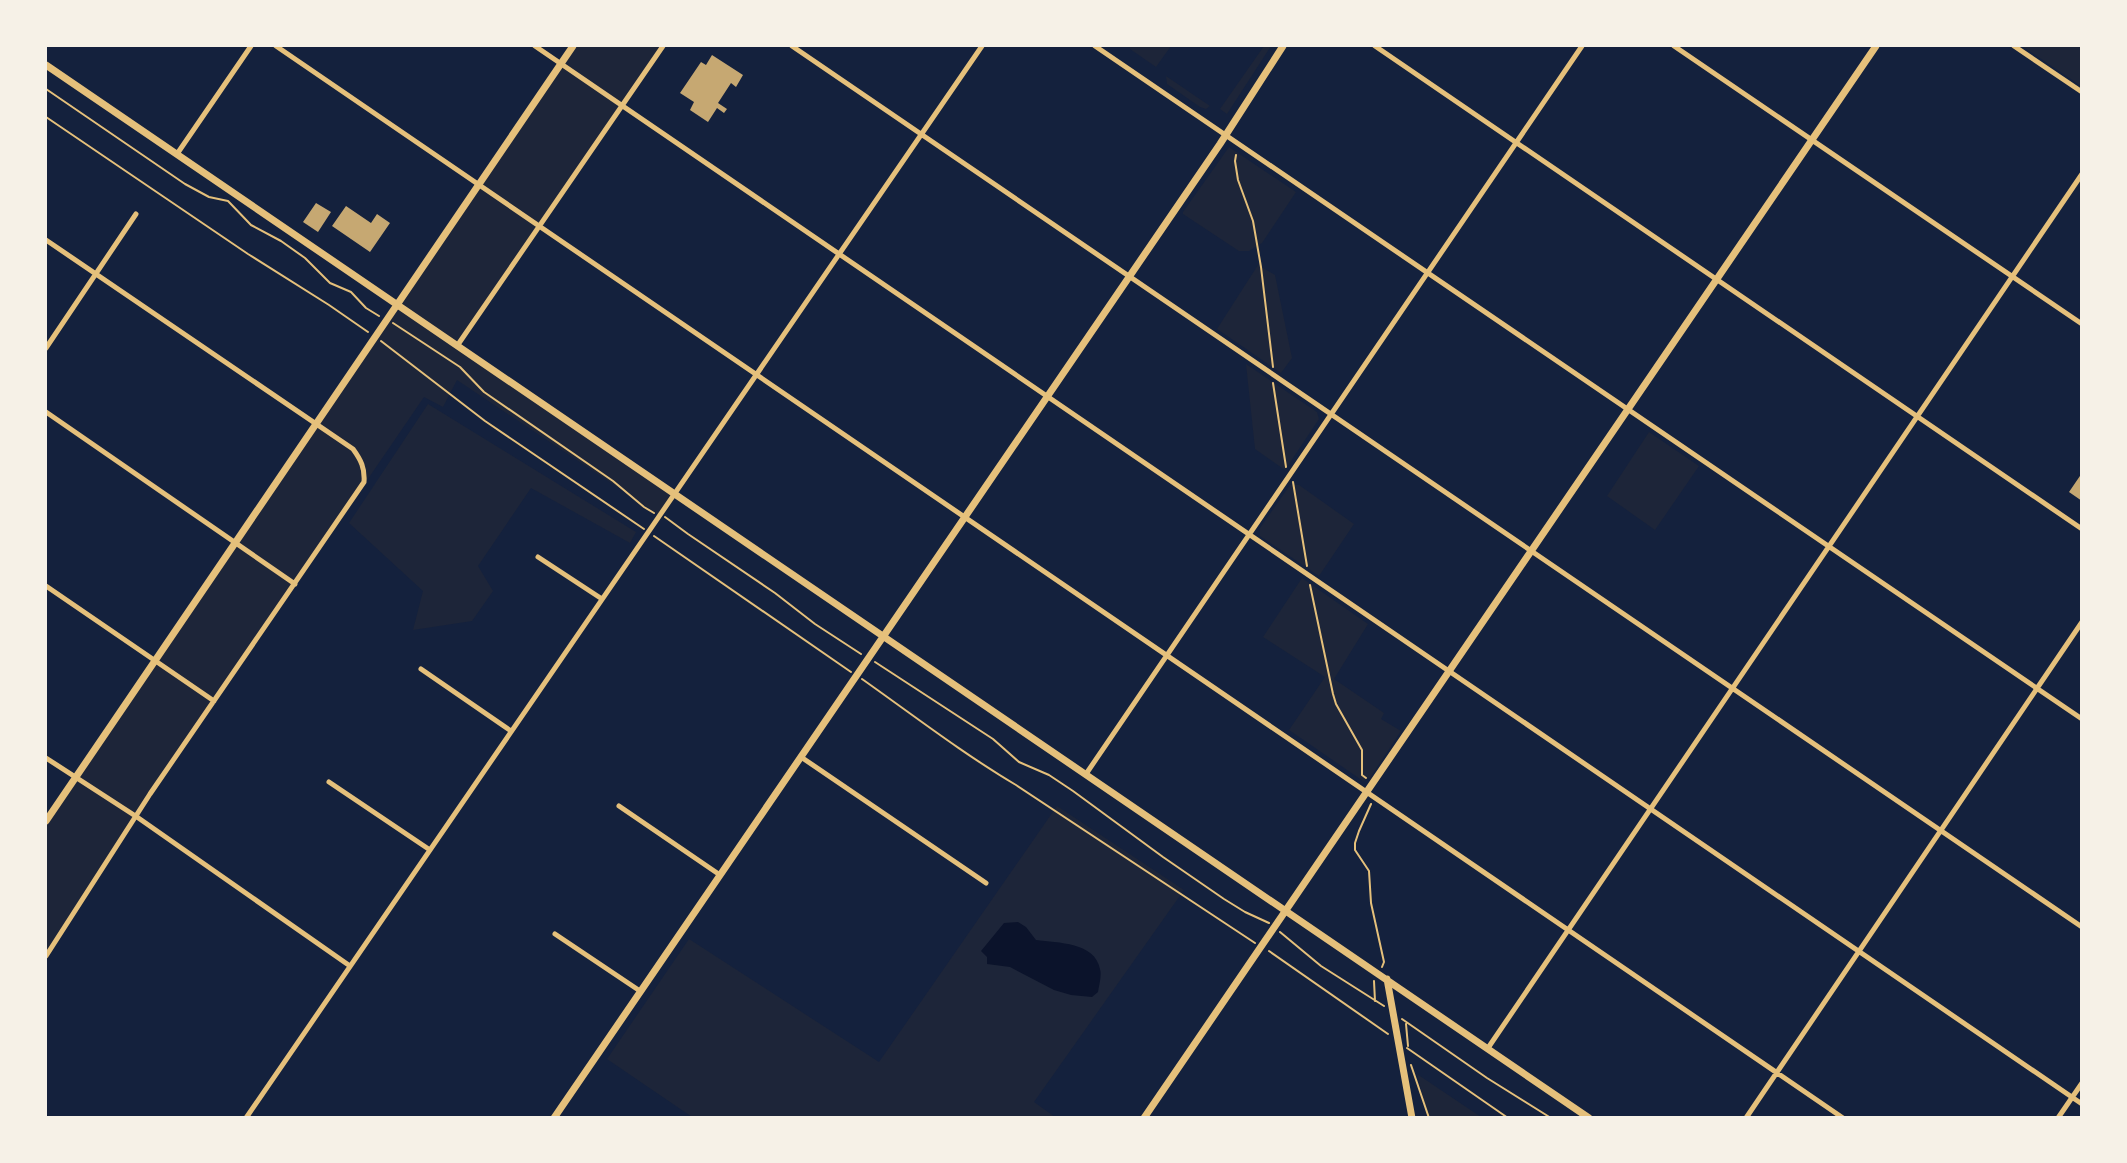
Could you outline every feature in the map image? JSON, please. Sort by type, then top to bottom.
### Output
[{"type":"street","points":[[177,155],[251,46]]},
{"type":"street","points":[[275,46],[1843,1118]]},
{"type":"street","points":[[535,46],[2081,1104]]},
{"type":"street","points":[[46,821],[573,46]]},
{"type":"street","points":[[457,346],[663,46]]},
{"type":"street","points":[[792,46],[2081,927]]},
{"type":"street","points":[[246,1118],[982,46]]},
{"type":"street","points":[[1096,46],[2081,719]]},
{"type":"street","points":[[554,1118],[1227,135],[1283,46]]},
{"type":"street","points":[[1375,46],[2081,529]]},
{"type":"street","points":[[1086,774],[1582,46]]},
{"type":"street","points":[[1674,46],[2081,324]]},
{"type":"street","points":[[1144,1118],[1876,46]]},
{"type":"street","points":[[2014,46],[2081,92]]},
{"type":"street","points":[[46,65],[1589,1118]]},
{"type":"street","points":[[1488,1048],[2081,174]]},
{"type":"street","points":[[46,348],[136,214]]},
{"type":"street","points":[[46,240],[353,449],[361,459],[364,482],[214,701],[46,956]]},
{"type":"street","points":[[46,412],[295,584]]},
{"type":"street","points":[[538,557],[602,599]]},
{"type":"street","points":[[46,586],[214,701]]},
{"type":"street","points":[[1746,1118],[2081,622]]},
{"type":"street","points":[[422,668],[511,732]]},
{"type":"street","points":[[801,757],[986,883]]},
{"type":"street","points":[[46,758],[137,817],[350,966]]},
{"type":"street","points":[[329,782],[430,850]]},
{"type":"street","points":[[620,806],[720,875]]},
{"type":"street","points":[[555,934],[640,991]]},
{"type":"street","points":[[1387,979],[1412,1118]]},
{"type":"street","points":[[2058,1118],[2081,1083]]},
{"type":"path","points":[[46,89],[186,184],[209,197],[228,201],[250,225],[297,252],[330,283],[351,292],[381,317]]},
{"type":"path","points":[[46,117],[369,333]]},
{"type":"path","points":[[395,324],[460,367],[484,392],[613,481],[654,513]]},
{"type":"path","points":[[381,342],[485,421],[643,529]]},
{"type":"path","points":[[666,517],[815,624],[863,655]]},
{"type":"path","points":[[653,535],[851,672]]},
{"type":"path","points":[[878,664],[993,739],[1019,762],[1049,775],[1073,791],[1213,892],[1245,912],[1270,923]]},
{"type":"path","points":[[863,680],[975,761],[1016,785],[1256,943]]},
{"type":"path","points":[[1369,807],[1355,843],[1355,850],[1369,871],[1371,903],[1384,962],[1381,968]]},
{"type":"path","points":[[1279,932],[1321,966],[1383,1006]]},
{"type":"path","points":[[1268,950],[1388,1035]]},
{"type":"path","points":[[1374,979],[1375,1001]]},
{"type":"path","points":[[1398,1016],[1551,1118]]},
{"type":"path","points":[[1406,1022],[1410,1060],[1429,1118]]},
{"type":"path","points":[[1408,1049],[1508,1118]]},
{"type":"shaded area","points":[[573,46],[663,46],[457,345],[674,494],[659,515],[457,380],[443,407],[424,397],[137,817],[46,956],[46,821]]},
{"type":"shaded area","points":[[1130,46],[1171,46],[1156,67],[1130,49]]},
{"type":"shaded area","points":[[1264,46],[1271,46],[1227,114],[1220,109]]},
{"type":"shaded area","points":[[2022,46],[2081,46],[2081,86]]},
{"type":"shaded area","points":[[1166,76],[1210,106],[1206,109],[1200,107],[1167,84]]},
{"type":"shaded area","points":[[1229,147],[1296,192],[1262,243],[1249,251],[1239,251],[1183,214]]},
{"type":"shaded area","points":[[1258,265],[1275,275],[1292,358],[1281,373],[1217,329]]},
{"type":"shaded area","points":[[1246,364],[1317,412],[1319,419],[1285,470],[1255,449]]},
{"type":"shaded area","points":[[428,404],[636,532],[630,543],[531,488],[478,566],[493,591],[472,621],[413,630],[423,591],[349,523]]},
{"type":"shaded area","points":[[1649,432],[1699,466],[1655,530],[1607,496]]},
{"type":"shaded area","points":[[1290,485],[1299,485],[1354,524],[1319,576],[1260,536],[1260,528]]},
{"type":"shaded area","points":[[1302,578],[1368,624],[1334,679],[1384,713],[1381,719],[1401,731],[1370,778],[1363,781],[1289,730],[1325,677],[1263,637]]},
{"type":"shaded area","points":[[1057,806],[1184,890],[1034,1102],[1055,1117],[692,1117],[607,1059],[689,939],[879,1062]]},
{"type":"shaded area","points":[[1018,922],[1026,927],[1036,940],[1065,943],[1091,954],[1097,960],[1101,972],[1098,992],[1092,997],[1071,995],[1054,990],[1010,967],[987,964],[987,957],[981,951],[1004,923]]},
{"type":"shaded area","points":[[1417,1074],[1481,1117],[1428,1117]]},
{"type":"building","points":[[712,55],[743,75],[736,87],[731,83],[718,103],[727,109],[724,113],[717,108],[708,122],[690,110],[694,102],[680,93],[701,62],[706,65]]},
{"type":"building","points":[[316,203],[331,212],[318,232],[303,222]]},
{"type":"building","points":[[346,206],[371,223],[377,214],[390,223],[370,252],[332,226]]},
{"type":"building","points":[[2082,473],[2082,501],[2069,492]]}]
